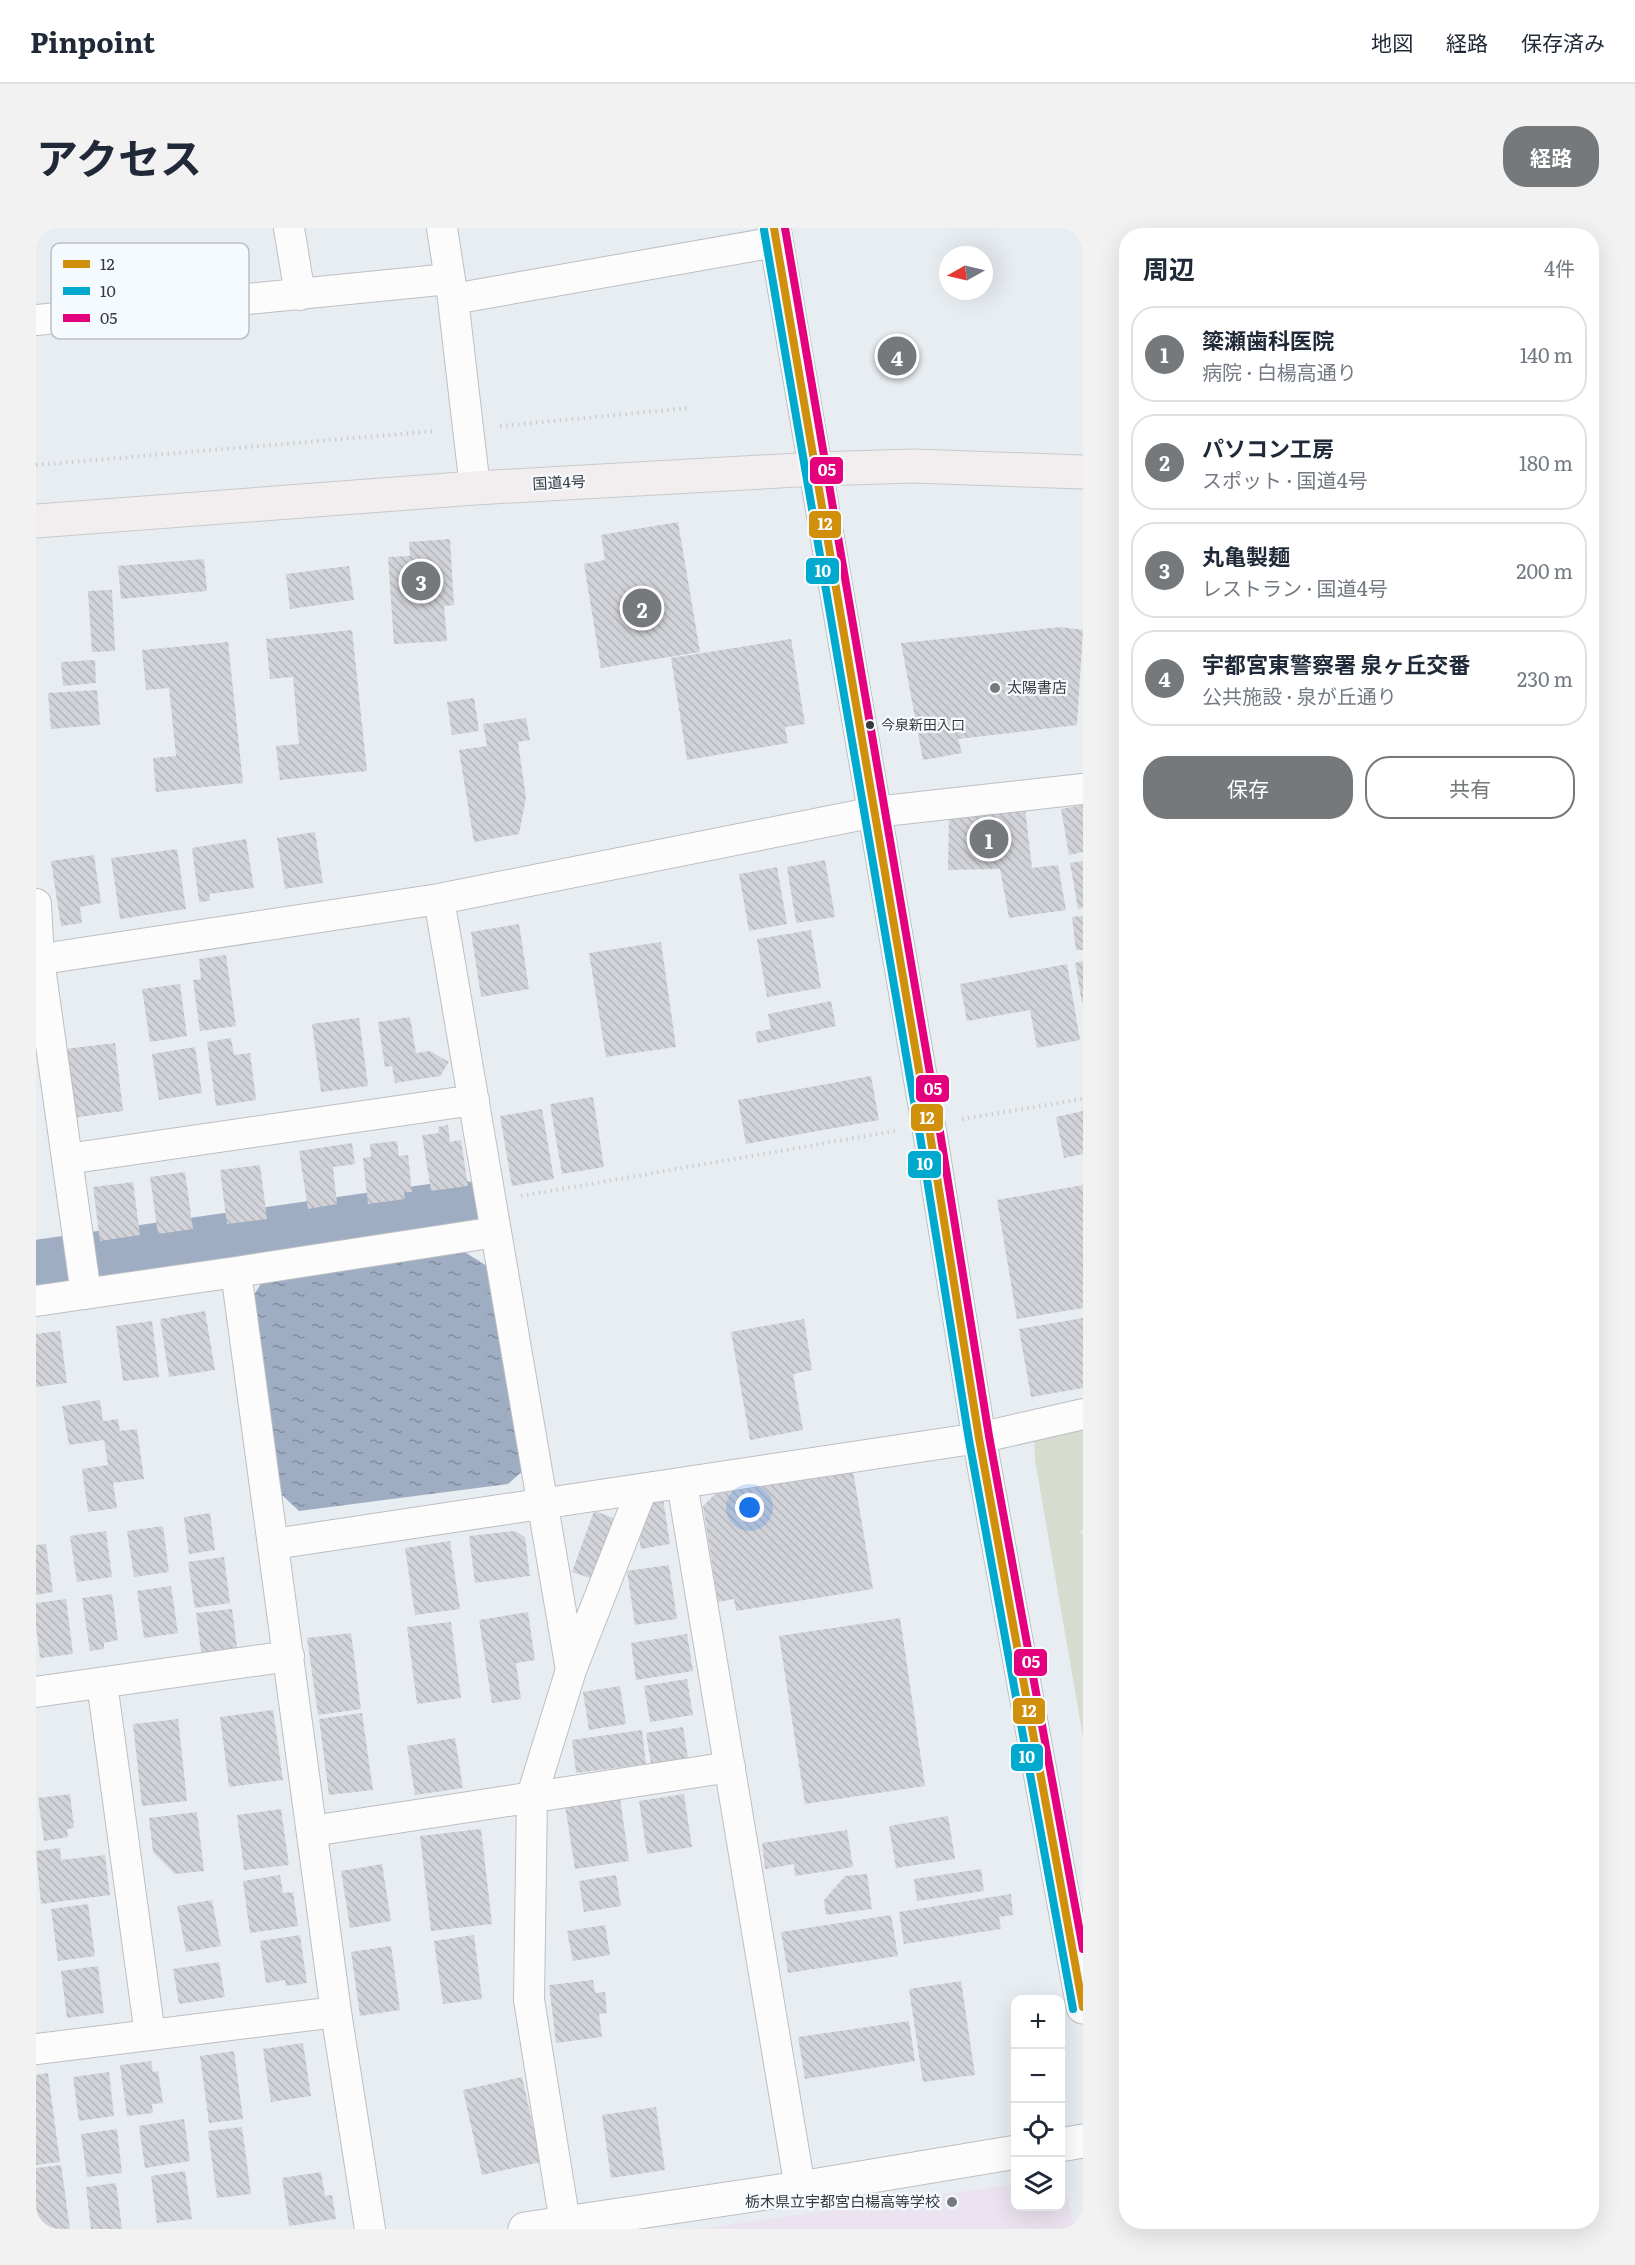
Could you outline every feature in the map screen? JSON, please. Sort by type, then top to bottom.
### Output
[{"type":"highway","name":"国道4号","points":[[36,521],[475,488],[816,469],[914,466],[1083,472]]},
{"type":"street","points":[[289,228],[300,295]]},
{"type":"street","points":[[442,228],[475,488]]},
{"type":"street","points":[[249,300],[300,295],[451,289],[775,235],[928,1125],[979,1438],[1083,2007]]},
{"type":"street","points":[[36,320],[51,319]]},
{"type":"street","points":[[38,960],[439,899],[874,812],[1083,789]]},
{"type":"street","points":[[439,899],[571,1670]]},
{"type":"street","points":[[36,904],[38,960],[86,1294]]},
{"type":"street","points":[[67,1159],[474,1100]]},
{"type":"street","points":[[36,1301],[496,1232]]},
{"type":"street","points":[[236,1272],[336,2012],[370,2229]]},
{"type":"street","points":[[274,1544],[979,1438],[1083,1414]]},
{"type":"street","points":[[682,1483],[800,2188]]},
{"type":"street","points":[[565,2223],[529,2000],[532,1796],[571,1670],[642,1489]]},
{"type":"street","points":[[36,1692],[289,1656]]},
{"type":"street","points":[[102,1683],[150,2035]]},
{"type":"street","points":[[312,1831],[730,1767]]},
{"type":"street","points":[[36,2049],[336,2012]]},
{"type":"street","points":[[1065,2144],[1083,2141]]},
{"type":"street","points":[[525,2229],[800,2188],[1011,2153]]},
{"type":"path","points":[[36,465],[690,408]]},
{"type":"path","points":[[491,1201],[1083,1098]]},
{"type":"shaded area","points":[[1083,1423],[1083,1529],[1080,1532],[1083,1534],[1083,1737],[1035,1460],[1034,1438]]},
{"type":"shaded area","name":"栃木県立宇都宮白楊高等学校","points":[[1011,2185],[1011,2211],[1065,2211],[1065,2194],[1068,2197],[1074,2229],[698,2229]]},
{"type":"water","points":[[459,1199],[460,1209],[128,1257],[127,1248]]},
{"type":"water","points":[[463,1251],[487,1266],[525,1469],[508,1484],[299,1511],[282,1495],[251,1300],[265,1277]]},
{"type":"building","points":[[678,522],[700,652],[601,668],[584,564],[605,560],[601,535]]},
{"type":"building","points":[[450,539],[454,605],[444,606],[447,641],[394,644],[388,557],[410,556],[409,542]]},
{"type":"building","points":[[204,559],[207,591],[121,599],[118,566]]},
{"type":"building","points":[[349,566],[354,600],[290,609],[286,574]]},
{"type":"building","points":[[112,590],[115,651],[92,652],[88,591]]},
{"type":"building","name":"太陽書店","points":[[1061,627],[1083,630],[1077,725],[958,739],[962,753],[923,760],[901,643]]},
{"type":"building","points":[[352,630],[367,771],[280,780],[276,746],[299,744],[293,677],[270,679],[266,639]]},
{"type":"building","points":[[791,639],[805,724],[785,727],[788,743],[687,760],[671,658]]},
{"type":"building","points":[[228,642],[243,783],[156,792],[153,758],[176,756],[169,688],[146,690],[142,650]]},
{"type":"building","points":[[95,660],[96,683],[63,686],[61,662]]},
{"type":"building","points":[[97,690],[100,725],[51,729],[48,693]]},
{"type":"building","points":[[474,698],[479,731],[452,735],[447,702]]},
{"type":"building","points":[[526,718],[530,740],[518,742],[526,798],[519,834],[474,842],[459,750],[487,746],[483,724]]},
{"type":"building","points":[[1083,805],[1083,852],[1069,855],[1061,809]]},
{"type":"building","points":[[1025,808],[1032,868],[1058,865],[1066,910],[1009,918],[1000,869],[948,870],[949,814]]},
{"type":"building","points":[[315,832],[323,883],[285,889],[277,838]]},
{"type":"building","points":[[246,839],[254,888],[209,894],[210,901],[199,902],[192,848]]},
{"type":"building","points":[[177,849],[186,909],[120,919],[111,858]]},
{"type":"building","points":[[94,855],[101,903],[80,907],[82,923],[61,926],[51,861]]},
{"type":"building","points":[[825,860],[835,917],[796,923],[787,867]]},
{"type":"building","points":[[1083,861],[1083,908],[1078,909],[1070,863]]},
{"type":"building","points":[[777,867],[787,924],[749,931],[739,874]]},
{"type":"building","points":[[1083,916],[1083,950],[1076,950],[1072,917]]},
{"type":"building","points":[[519,924],[529,989],[481,997],[471,932]]},
{"type":"building","points":[[811,930],[821,988],[767,997],[757,939]]},
{"type":"building","points":[[661,942],[676,1047],[606,1057],[589,953]]},
{"type":"building","points":[[226,955],[236,1026],[200,1031],[193,980],[201,979],[199,959]]},
{"type":"building","points":[[1083,961],[1083,1003],[1082,1003],[1075,963]]},
{"type":"building","points":[[1067,964],[1080,1040],[1037,1048],[1030,1010],[967,1021],[960,984]]},
{"type":"building","points":[[180,984],[187,1036],[150,1042],[142,989]]},
{"type":"building","points":[[831,1001],[836,1026],[758,1043],[755,1032],[771,1029],[768,1014]]},
{"type":"building","points":[[410,1017],[416,1053],[430,1051],[449,1062],[440,1076],[395,1083],[392,1066],[385,1067],[378,1022]]},
{"type":"building","points":[[359,1018],[368,1086],[321,1092],[312,1024]]},
{"type":"building","points":[[231,1038],[234,1055],[250,1053],[256,1100],[216,1106],[207,1042]]},
{"type":"building","points":[[115,1043],[123,1111],[72,1118],[64,1049]]},
{"type":"building","points":[[195,1047],[202,1093],[159,1100],[152,1054]]},
{"type":"building","points":[[871,1076],[879,1120],[746,1144],[738,1100]]},
{"type":"building","points":[[593,1097],[604,1167],[562,1174],[550,1104]]},
{"type":"building","points":[[542,1109],[554,1179],[512,1186],[500,1116]]},
{"type":"building","points":[[1083,1111],[1083,1154],[1064,1158],[1056,1117]]},
{"type":"building","points":[[448,1125],[450,1142],[461,1140],[468,1186],[431,1191],[422,1135],[439,1133],[438,1127]]},
{"type":"building","points":[[397,1141],[399,1156],[408,1155],[412,1192],[404,1192],[405,1199],[368,1204],[363,1158],[371,1157],[370,1144]]},
{"type":"building","points":[[352,1143],[355,1164],[333,1167],[337,1204],[308,1209],[299,1151]]},
{"type":"building","points":[[260,1165],[267,1219],[227,1224],[220,1170]]},
{"type":"building","points":[[185,1172],[193,1229],[158,1234],[150,1177]]},
{"type":"building","points":[[133,1182],[140,1235],[100,1241],[93,1187]]},
{"type":"building","points":[[1083,1185],[1083,1308],[1017,1319],[997,1200]]},
{"type":"building","points":[[205,1311],[215,1370],[169,1377],[160,1319]]},
{"type":"building","points":[[1083,1318],[1083,1388],[1031,1397],[1019,1329]]},
{"type":"building","points":[[804,1319],[812,1370],[793,1374],[803,1430],[750,1440],[731,1332]]},
{"type":"building","points":[[152,1321],[159,1377],[123,1381],[116,1326]]},
{"type":"building","points":[[60,1331],[67,1383],[36,1387],[36,1334]]},
{"type":"building","points":[[100,1400],[103,1421],[118,1419],[120,1431],[137,1429],[144,1479],[113,1483],[117,1508],[88,1512],[82,1469],[108,1465],[104,1440],[69,1445],[62,1406]]},
{"type":"building","points":[[853,1471],[873,1589],[736,1611],[734,1599],[718,1602],[703,1506],[715,1494]]},
{"type":"building","points":[[663,1499],[670,1544],[641,1549],[638,1532],[651,1501]]},
{"type":"building","points":[[594,1511],[617,1519],[596,1580],[572,1572]]},
{"type":"building","points":[[210,1513],[215,1550],[189,1554],[184,1517]]},
{"type":"building","points":[[163,1526],[169,1572],[134,1577],[127,1531]]},
{"type":"building","points":[[106,1531],[112,1577],[77,1582],[70,1536]]},
{"type":"building","points":[[515,1531],[525,1537],[530,1576],[475,1583],[469,1536]]},
{"type":"building","points":[[450,1541],[460,1609],[415,1615],[405,1548]]},
{"type":"building","points":[[46,1544],[53,1592],[36,1595],[36,1545]]},
{"type":"building","points":[[224,1557],[230,1603],[195,1608],[188,1562]]},
{"type":"building","points":[[669,1565],[677,1619],[635,1625],[627,1571]]},
{"type":"building","points":[[171,1586],[178,1633],[144,1638],[137,1591]]},
{"type":"building","points":[[112,1594],[118,1640],[104,1643],[104,1649],[90,1651],[82,1598]]},
{"type":"building","points":[[66,1599],[73,1654],[40,1658],[36,1603]]},
{"type":"building","points":[[232,1609],[238,1654],[202,1659],[196,1613]]},
{"type":"building","points":[[528,1612],[535,1660],[516,1663],[521,1699],[492,1703],[479,1620]]},
{"type":"building","points":[[900,1618],[925,1786],[805,1804],[779,1636]]},
{"type":"building","points":[[451,1622],[461,1698],[417,1704],[407,1627]]},
{"type":"building","points":[[351,1633],[361,1709],[318,1715],[307,1638]]},
{"type":"building","points":[[687,1634],[693,1671],[636,1680],[631,1643]]},
{"type":"building","points":[[687,1679],[693,1715],[650,1722],[644,1686]]},
{"type":"building","points":[[620,1686],[626,1724],[589,1730],[583,1692]]},
{"type":"building","points":[[273,1710],[283,1780],[229,1787],[220,1717]]},
{"type":"building","points":[[362,1713],[373,1790],[329,1795],[319,1719]]},
{"type":"building","points":[[178,1719],[187,1801],[142,1806],[133,1724]]},
{"type":"building","points":[[683,1727],[688,1758],[651,1764],[646,1733]]},
{"type":"building","points":[[642,1730],[646,1764],[576,1773],[572,1740]]},
{"type":"building","points":[[455,1738],[463,1788],[415,1795],[407,1746]]},
{"type":"building","points":[[70,1794],[74,1828],[67,1829],[68,1837],[44,1841],[38,1798]]},
{"type":"building","points":[[684,1794],[692,1847],[647,1854],[639,1801]]},
{"type":"building","points":[[620,1798],[629,1861],[575,1869],[565,1805]]},
{"type":"building","points":[[281,1809],[289,1865],[244,1870],[237,1815]]},
{"type":"building","points":[[197,1812],[204,1871],[175,1874],[153,1852],[149,1818]]},
{"type":"building","points":[[948,1816],[955,1859],[896,1868],[889,1826]]},
{"type":"building","points":[[481,1829],[492,1924],[431,1931],[420,1836]]},
{"type":"building","points":[[847,1830],[853,1867],[795,1876],[794,1864],[765,1869],[762,1843]]},
{"type":"building","points":[[60,1848],[61,1860],[105,1855],[110,1895],[41,1904],[36,1851]]},
{"type":"building","points":[[382,1864],[391,1921],[350,1928],[341,1871]]},
{"type":"building","points":[[981,1869],[984,1891],[917,1901],[914,1879]]},
{"type":"building","points":[[867,1874],[872,1909],[826,1915],[824,1900],[845,1876]]},
{"type":"building","points":[[280,1875],[283,1893],[293,1892],[298,1926],[250,1933],[243,1881]]},
{"type":"building","points":[[616,1875],[621,1906],[584,1912],[579,1881]]},
{"type":"building","points":[[1011,1894],[1013,1915],[999,1917],[1001,1929],[904,1944],[899,1912]]},
{"type":"building","points":[[212,1900],[221,1946],[186,1952],[177,1906]]},
{"type":"building","points":[[88,1904],[95,1956],[58,1961],[51,1909]]},
{"type":"building","points":[[891,1915],[898,1956],[788,1973],[781,1932]]},
{"type":"building","points":[[605,1925],[610,1955],[573,1961],[567,1931]]},
{"type":"building","points":[[300,1935],[307,1983],[286,1986],[285,1980],[266,1983],[260,1941]]},
{"type":"building","points":[[474,1935],[482,1999],[443,2004],[434,1941]]},
{"type":"building","points":[[391,1946],[400,2010],[360,2016],[351,1952]]},
{"type":"building","points":[[219,1962],[225,1997],[179,2004],[173,1969]]},
{"type":"building","points":[[98,1966],[104,2013],[67,2018],[61,1971]]},
{"type":"building","points":[[593,1980],[595,1993],[605,1992],[607,2013],[599,2014],[602,2037],[556,2043],[549,1985]]},
{"type":"building","points":[[961,1981],[975,2075],[923,2082],[909,1989]]},
{"type":"building","points":[[909,2021],[915,2061],[805,2079],[798,2037]]},
{"type":"building","points":[[303,2043],[311,2096],[271,2102],[263,2049]]},
{"type":"building","points":[[234,2051],[243,2119],[209,2123],[200,2056]]},
{"type":"building","points":[[151,2061],[153,2072],[158,2071],[163,2103],[152,2104],[153,2113],[127,2116],[120,2065]]},
{"type":"building","points":[[109,2072],[114,2116],[79,2121],[73,2077]]},
{"type":"building","points":[[48,2073],[60,2162],[36,2165],[36,2075]]},
{"type":"building","points":[[522,2077],[541,2162],[482,2175],[463,2090]]},
{"type":"building","points":[[656,2107],[665,2170],[611,2178],[602,2115]]},
{"type":"building","points":[[184,2119],[190,2161],[145,2168],[139,2126]]},
{"type":"building","points":[[242,2127],[251,2194],[217,2198],[208,2131]]},
{"type":"building","points":[[117,2129],[122,2173],[87,2177],[81,2134]]},
{"type":"building","points":[[61,2165],[70,2229],[36,2229],[36,2168]]},
{"type":"building","points":[[185,2171],[192,2219],[157,2223],[151,2176]]},
{"type":"building","points":[[321,2172],[325,2196],[332,2195],[336,2219],[289,2226],[282,2178]]},
{"type":"building","points":[[116,2183],[122,2229],[91,2229],[86,2187]]},
{"type":"waterway","points":[[36,1270],[460,1210]]},
{"type":"transit line","name":"12","points":[[774,228],[930,1134],[979,1438],[1083,2007]]},
{"type":"transit line","name":"05","points":[[785,228],[940,1132],[989,1436],[1083,1949]]},
{"type":"transit line","name":"10","points":[[764,230],[920,1136],[969,1440],[1073,2009]]},
{"type":"place","name":"宇都宮東警察署 泉ヶ丘交番","points":[[897,356]]},
{"type":"place","name":"丸亀製麺","points":[[421,581]]},
{"type":"place","name":"パソコン工房","points":[[642,608]]},
{"type":"place","name":"太陽書店","points":[[995,688]]},
{"type":"place","name":"今泉新田入口","points":[[870,725]]},
{"type":"place","name":"簗瀬歯科医院","points":[[989,839]]},
{"type":"place","name":"栃木県立宇都宮白楊高等学校","points":[[952,2202]]}]
